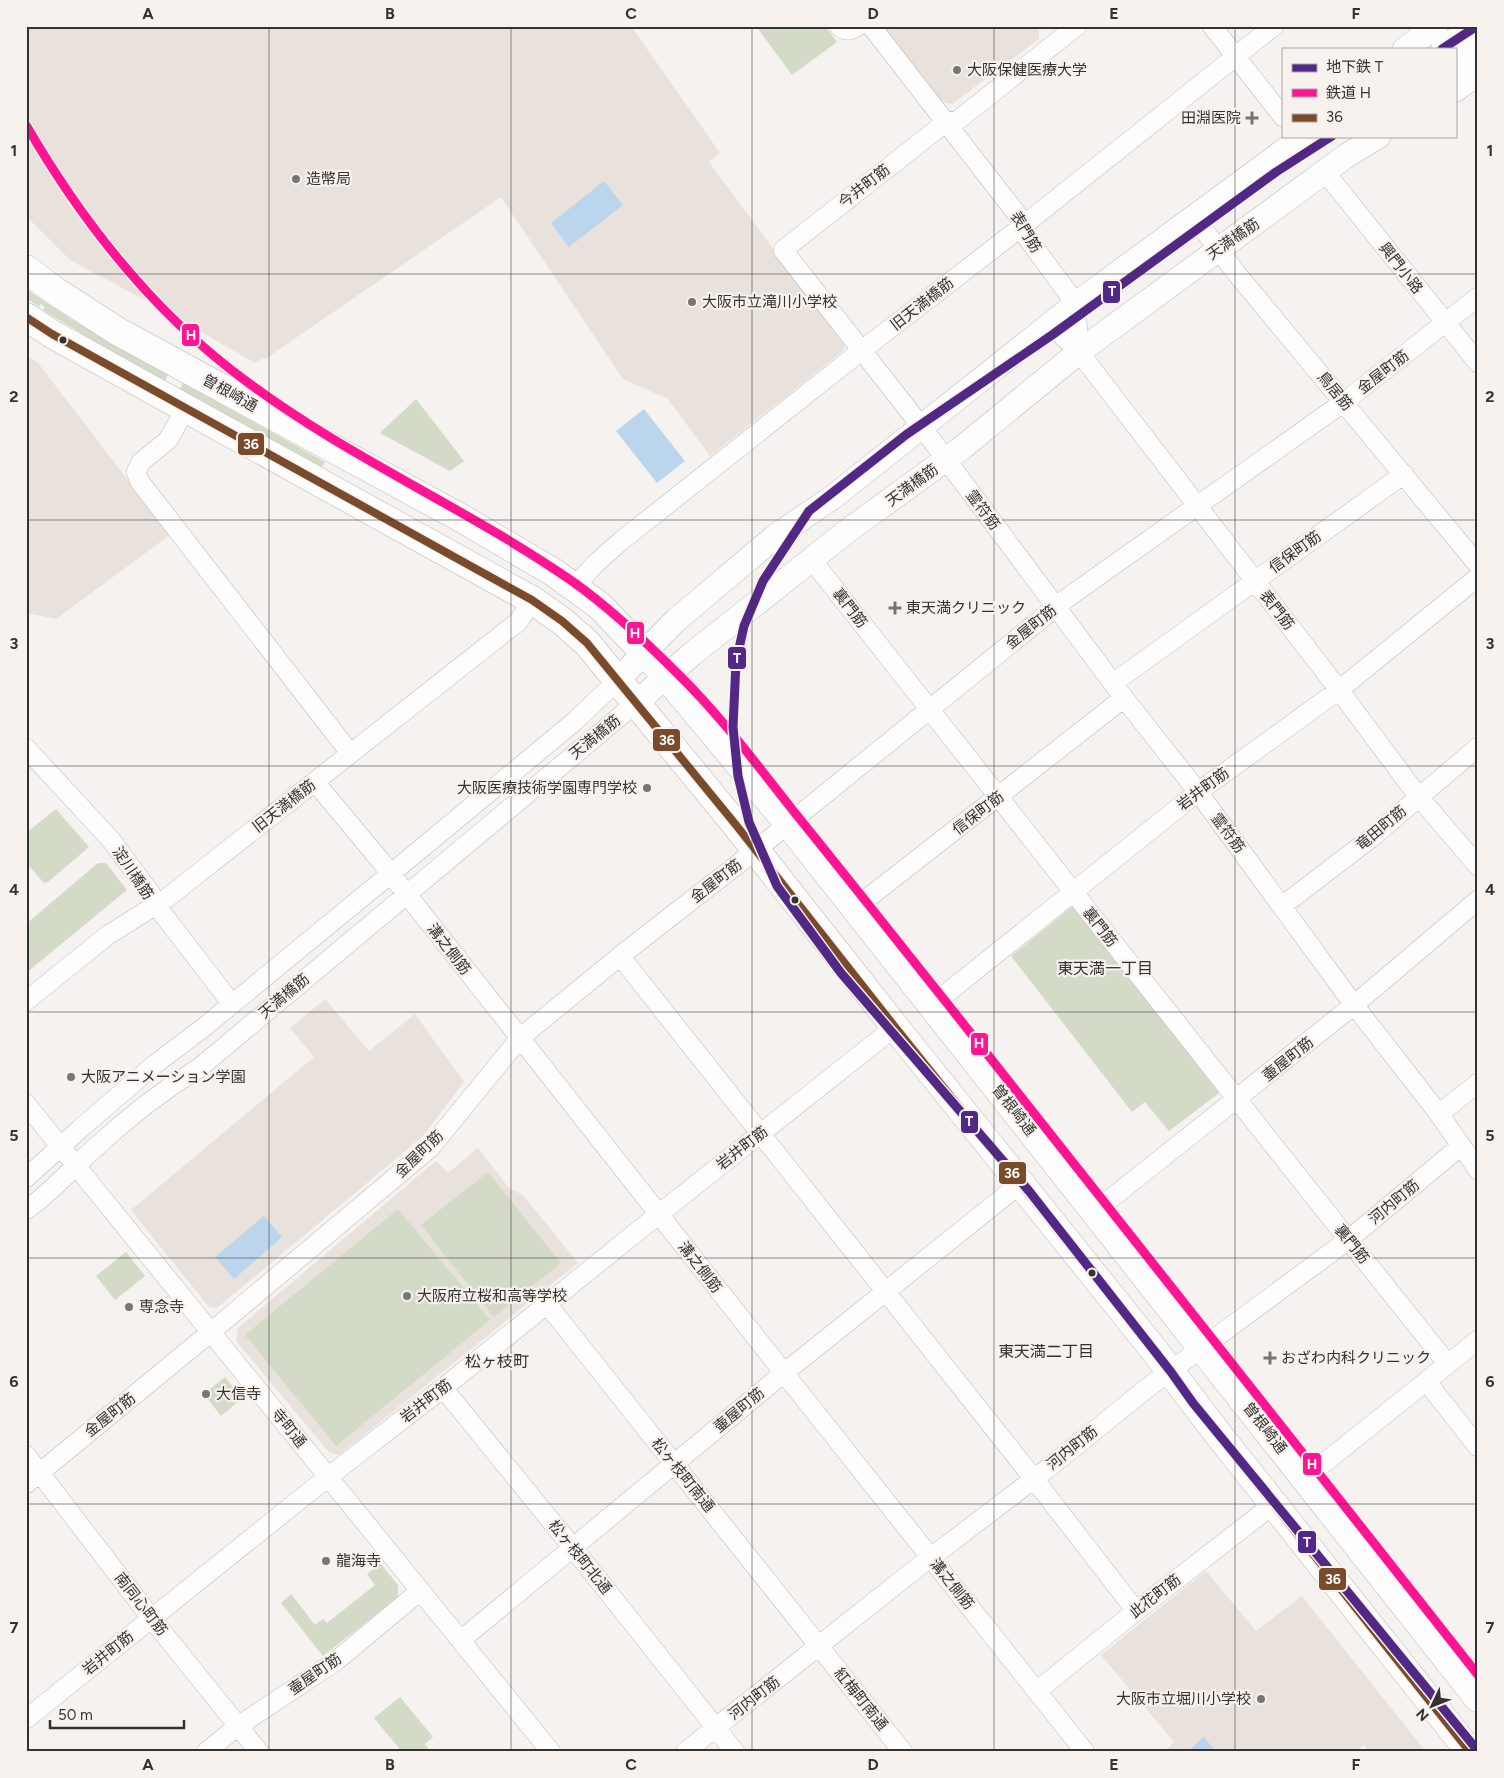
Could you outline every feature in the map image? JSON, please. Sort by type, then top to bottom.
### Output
[{"type":"highway","name":"曽根崎通","points":[[26,269],[55,292],[117,331],[461,518],[575,586],[600,606],[667,677],[788,823],[1478,1698]]},
{"type":"highway","points":[[26,316],[60,338],[532,600],[562,620],[587,643],[756,850],[1470,1752]]},
{"type":"main road","points":[[1406,48],[1436,26]]},
{"type":"main road","points":[[1444,48],[1474,26]]},
{"type":"main road","points":[[1456,63],[1478,48]]},
{"type":"main road","points":[[1456,89],[1478,74]]},
{"type":"main road","name":"天満橋筋","points":[[617,681],[675,621],[777,535],[832,497],[1076,304],[1301,138]]},
{"type":"main road","name":"天満橋筋","points":[[1346,156],[1365,138]]},
{"type":"main road","name":"天満橋筋","points":[[636,703],[692,654],[846,532],[945,460],[1079,352],[1346,156],[1376,138]]},
{"type":"street","points":[[839,26],[849,31],[858,26]]},
{"type":"street","name":"表門筋","points":[[871,26],[1020,218],[1020,228],[1076,304]]},
{"type":"street","name":"今井町筋","points":[[783,250],[946,123],[958,120],[1054,33],[1077,26]]},
{"type":"street","points":[[1212,26],[1282,116]]},
{"type":"street","name":"旧天満橋筋","points":[[575,586],[595,564],[621,541],[1274,26]]},
{"type":"street","name":"興門小路","points":[[1325,172],[1478,363]]},
{"type":"street","name":"鳥居筋","points":[[1194,217],[1237,274],[1478,565]]},
{"type":"street","name":"霊符筋","points":[[783,250],[921,426],[1124,698],[1198,792],[1354,1005],[1439,1114],[1478,1170]]},
{"type":"street","name":"金屋町筋","points":[[33,1478],[211,1332],[430,1148],[520,1038],[620,956],[756,850],[1056,607],[1344,402],[1478,297]]},
{"type":"street","points":[[1076,304],[1079,352]]},
{"type":"street","name":"表門筋","points":[[1050,324],[1079,352],[1339,690],[1418,796],[1478,866]]},
{"type":"street","points":[[186,408],[168,440],[141,462],[136,472],[140,482],[350,753]]},
{"type":"street","name":"信保町筋","points":[[1113,682],[1404,474]]},
{"type":"street","name":"裏門筋","points":[[811,560],[1447,1364]]},
{"type":"street","name":"岩井町筋","points":[[932,1005],[1198,792],[1339,690],[1478,577]]},
{"type":"street","name":"旧天満橋筋","points":[[26,1001],[108,935],[154,904],[167,898],[519,621],[532,600]]},
{"type":"street","name":"天満橋筋","points":[[26,1178],[154,1066],[575,721],[617,681]]},
{"type":"street","name":"信保町筋","points":[[855,908],[1124,698]]},
{"type":"street","name":"天満橋筋","points":[[26,1210],[61,1181],[115,1131],[170,1086],[199,1068],[636,703]]},
{"type":"street","name":"淀川橋筋","points":[[26,748],[128,862],[151,894],[154,904],[232,1004]]},
{"type":"street","name":"竜田町筋","points":[[1282,906],[1371,838],[1418,796],[1478,748]]},
{"type":"street","name":"溝之側筋","points":[[315,782],[406,894],[1085,1752]]},
{"type":"street","name":"壷屋町筋","points":[[1094,1212],[1354,1005],[1478,900]]},
{"type":"street","points":[[620,956],[1034,1479],[1136,1611]]},
{"type":"street","name":"岩井町筋","points":[[26,1719],[895,1027]]},
{"type":"street","points":[[1439,1114],[1478,1083]]},
{"type":"street","name":"寺町通","points":[[26,1104],[551,1752]]},
{"type":"street","name":"河内町筋","points":[[685,1752],[1146,1389],[1348,1240],[1460,1146]]},
{"type":"street","name":"壷屋町筋","points":[[461,1640],[784,1373],[1020,1184]]},
{"type":"street","name":"松ヶ枝町南通","points":[[547,1304],[820,1646]]},
{"type":"street","points":[[1304,1479],[1478,1340]]},
{"type":"street","points":[[1426,1382],[1478,1447]]},
{"type":"street","name":"松ヶ枝町北通","points":[[442,1388],[573,1548],[735,1752]]},
{"type":"street","name":"南同心町筋","points":[[26,1455],[33,1478],[152,1618],[259,1752]]},
{"type":"street","name":"此花町筋","points":[[1037,1691],[1274,1504]]},
{"type":"street","name":"壷屋町筋","points":[[206,1752],[238,1726],[336,1661],[420,1591]]},
{"type":"street","name":"紅梅町南通","points":[[820,1646],[903,1752]]},
{"type":"shaded area","name":"造幣局","points":[[26,26],[631,26],[720,153],[709,162],[844,345],[843,351],[710,456],[668,399],[623,379],[501,197],[265,359],[263,358],[255,363],[162,309],[70,260],[28,218],[26,215]]},
{"type":"shaded area","name":"大阪保健医療大学","points":[[883,26],[1037,26],[1039,29],[1039,39],[952,104],[941,102]]},
{"type":"shaded area","points":[[26,355],[38,363],[170,535],[56,619],[26,613]]},
{"type":"shaded area","points":[[325,999],[369,1051],[415,1014],[464,1082],[422,1137],[217,1308],[209,1307],[131,1210],[314,1057],[290,1028]]},
{"type":"shaded area","name":"大阪府立桜和高等学校","points":[[478,1148],[509,1188],[523,1195],[578,1263],[339,1455],[329,1452],[236,1341],[238,1328],[436,1161],[448,1173]]},
{"type":"shaded area","name":"大阪市立堀川小学校","points":[[1206,1571],[1256,1631],[1302,1596],[1426,1752],[1369,1752],[1364,1745],[1356,1752],[1164,1752],[1174,1742],[1101,1655]]},
{"type":"green space","points":[[756,26],[825,26],[837,42],[792,75]]},
{"type":"green space","points":[[26,289],[72,320],[168,375],[165,381],[43,310],[45,307],[41,304],[39,307],[26,298]]},
{"type":"green space","points":[[183,383],[325,462],[322,467],[180,389]]},
{"type":"green space","points":[[416,399],[464,461],[450,471],[380,433]]},
{"type":"green space","points":[[56,809],[89,847],[48,882],[44,883],[26,862],[26,833]]},
{"type":"green space","points":[[98,863],[106,863],[127,890],[26,973],[26,924]]},
{"type":"green space","points":[[1075,904],[1219,1093],[1169,1131],[1145,1102],[1132,1112],[1011,956]]},
{"type":"green space","points":[[488,1172],[561,1263],[494,1317],[421,1225]]},
{"type":"green space","points":[[398,1209],[490,1320],[336,1446],[245,1335]]},
{"type":"green space","points":[[126,1252],[145,1276],[115,1300],[96,1276]]},
{"type":"green space","points":[[225,1377],[242,1398],[221,1416],[204,1394]]},
{"type":"green space","points":[[380,1563],[398,1585],[398,1597],[323,1656],[281,1603],[291,1594],[315,1625],[323,1619],[327,1623],[375,1585],[367,1574]]},
{"type":"green space","points":[[400,1697],[433,1737],[425,1744],[431,1752],[402,1752],[374,1718]]},
{"type":"water","points":[[604,181],[623,205],[569,247],[551,223]]},
{"type":"water","points":[[644,409],[685,461],[657,483],[616,431]]},
{"type":"water","points":[[264,1216],[282,1237],[234,1279],[215,1257]]},
{"type":"water","points":[[1204,1737],[1216,1752],[1187,1752]]},
{"type":"metro line","name":"T","points":[[1444,48],[1477,26]]},
{"type":"metro line","name":"T","points":[[1329,138],[1276,172],[1052,335],[907,434],[809,511],[763,581],[744,626],[736,662],[733,727],[738,776],[749,822],[777,886],[841,973],[1029,1191],[1171,1372],[1193,1403],[1478,1751]]},
{"type":"rail line","name":"H","points":[[26,125],[72,198],[124,266],[153,299],[216,357],[250,384],[328,436],[492,530],[572,581],[600,602],[652,648],[709,706],[1016,1090],[1478,1675]]},
{"type":"transit line","name":"36","points":[[26,317],[52,334],[532,600],[562,621],[587,643],[736,825],[1154,1350],[1218,1434],[1470,1752]]},
{"type":"place","name":"大阪保健医療大学","points":[[957,70]]},
{"type":"place","name":"田淵医院","points":[[1252,118]]},
{"type":"place","name":"造幣局","points":[[296,179]]},
{"type":"place","name":"大阪市立滝川小学校","points":[[692,302]]},
{"type":"place","name":"東天満クリニック","points":[[895,608]]},
{"type":"place","name":"大阪医療技術学園専門学校","points":[[647,788]]},
{"type":"place","name":"大阪アニメーション学園","points":[[71,1077]]},
{"type":"place","name":"大阪府立桜和高等学校","points":[[407,1296]]},
{"type":"place","name":"専念寺","points":[[129,1307]]},
{"type":"place","name":"おざわ内科クリニック","points":[[1270,1358]]},
{"type":"place","name":"大信寺","points":[[206,1394]]},
{"type":"place","name":"龍海寺","points":[[326,1561]]},
{"type":"place","name":"大阪市立堀川小学校","points":[[1261,1699]]},
{"type":"district","name":"東天満一丁目","points":[[1105,968]]},
{"type":"district","name":"東天満二丁目","points":[[1046,1351]]},
{"type":"district","name":"松ヶ枝町","points":[[497,1361]]}]
